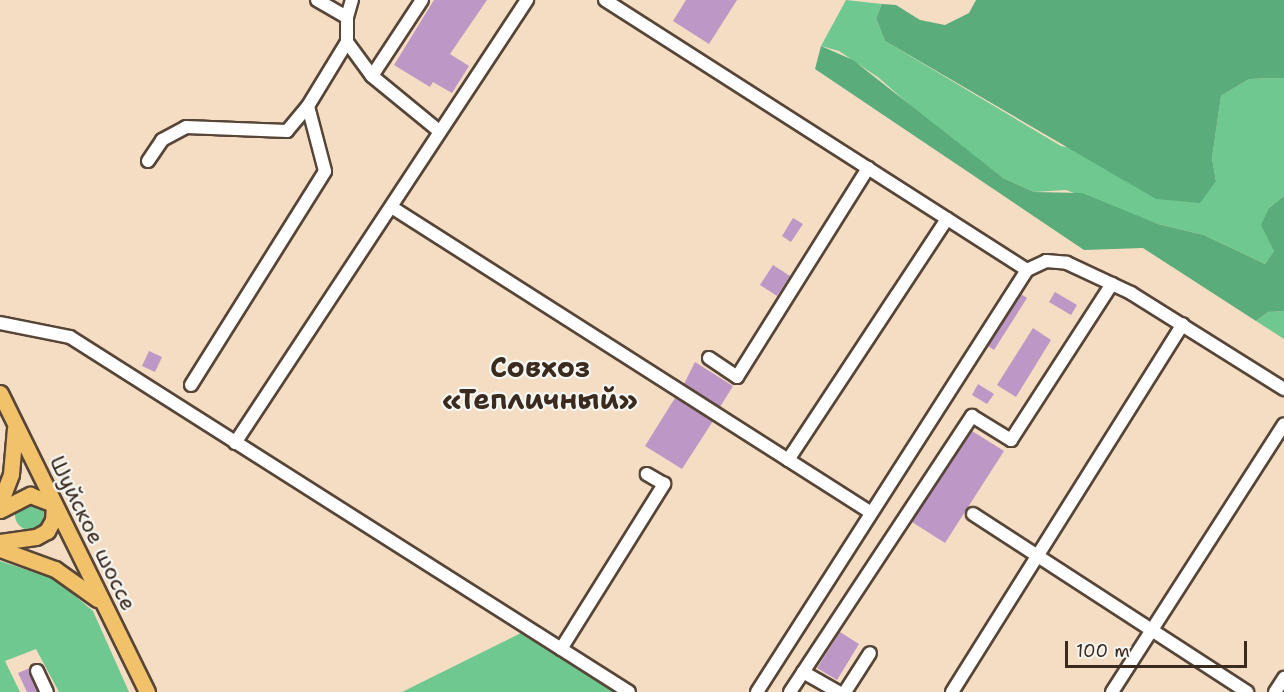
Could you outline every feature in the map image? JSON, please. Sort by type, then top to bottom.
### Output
[{"type":"main road","name":"Шуйское шоссе","points":[[0,393],[147,692]]},
{"type":"main road","points":[[0,503],[11,474],[15,425]]},
{"type":"main road","points":[[0,510],[30,495],[54,504],[53,520],[47,531],[36,537],[0,542]]},
{"type":"main road","points":[[0,549],[55,569],[104,604]]},
{"type":"lane","points":[[317,0],[347,17]]},
{"type":"lane","points":[[148,161],[162,140],[186,127],[287,131],[308,106],[347,42],[347,17],[352,0]]},
{"type":"lane","points":[[372,76],[422,0]]},
{"type":"lane","points":[[236,443],[393,208],[438,131],[527,0]]},
{"type":"lane","points":[[605,0],[1027,270]]},
{"type":"lane","points":[[347,42],[372,76],[438,131]]},
{"type":"lane","points":[[191,385],[325,171],[308,106]]},
{"type":"lane","points":[[709,358],[737,377],[868,168]]},
{"type":"lane","points":[[393,208],[870,512]]},
{"type":"lane","points":[[788,460],[947,219]]},
{"type":"lane","points":[[757,692],[870,512],[1027,270],[1046,261],[1067,263],[1112,284],[1183,324],[1284,389]]},
{"type":"lane","points":[[790,692],[972,416],[1011,440],[1112,284]]},
{"type":"lane","points":[[0,323],[69,337],[629,692]]},
{"type":"lane","points":[[952,692],[1183,324]]},
{"type":"lane","points":[[1112,692],[1284,424]]},
{"type":"lane","points":[[561,649],[664,484],[647,474]]},
{"type":"lane","points":[[973,514],[1247,692]]},
{"type":"lane","points":[[845,692],[870,653]]},
{"type":"lane","points":[[37,671],[47,692]]},
{"type":"lane","points":[[803,672],[838,692]]},
{"type":"lane","points":[[1275,692],[1284,678]]},
{"type":"green space","points":[[846,0],[882,4],[876,18],[885,41],[1061,146],[1216,181],[1212,158],[1221,96],[1249,79],[1284,78],[1284,196],[1269,208],[1274,251],[1265,264],[1204,235],[1158,224],[1066,190],[1034,192],[1003,178],[938,130],[879,78],[839,51],[821,46]]},
{"type":"green space","points":[[976,0],[1284,0],[1284,78],[1249,79],[1221,96],[1212,158],[1216,181],[1200,203],[1156,199],[885,41],[876,18],[882,4],[896,5],[920,20],[945,25],[969,13]]},
{"type":"green space","points":[[821,46],[853,60],[1003,178],[1034,192],[1082,193],[1158,224],[1204,235],[1265,264],[1274,251],[1261,225],[1269,208],[1284,196],[1284,311],[1268,312],[1256,321],[1143,248],[1084,250],[815,69]]},
{"type":"green space","points":[[1284,311],[1284,339],[1256,321],[1268,312]]},
{"type":"green space","points":[[30,500],[41,504],[45,515],[41,526],[30,530],[19,526],[15,515],[19,504]]},
{"type":"green space","points":[[0,561],[55,579],[93,611],[129,692],[59,692],[36,649],[5,661],[20,692],[0,692]]},
{"type":"green space","points":[[521,633],[614,692],[402,692]]},
{"type":"building","points":[[434,0],[487,0],[450,54],[469,66],[452,93],[433,82],[430,87],[394,65]]},
{"type":"building","points":[[686,0],[737,0],[709,44],[673,21]]},
{"type":"building","points":[[793,218],[803,224],[791,242],[782,236]]},
{"type":"building","points":[[773,265],[790,276],[777,296],[760,285]]},
{"type":"building","points":[[1055,292],[1077,305],[1071,315],[1049,302]]},
{"type":"building","points":[[1021,294],[1027,298],[994,350],[988,346]]},
{"type":"building","points":[[1033,328],[1051,340],[1016,397],[997,385]]},
{"type":"building","points":[[149,351],[162,357],[155,372],[142,366]]},
{"type":"building","points":[[695,362],[733,386],[720,407],[684,384]]},
{"type":"building","points":[[978,384],[994,394],[987,404],[972,395]]},
{"type":"building","points":[[675,398],[713,421],[682,469],[645,446]]},
{"type":"building","points":[[972,431],[1004,451],[945,543],[912,522]]},
{"type":"building","points":[[840,632],[859,644],[837,680],[817,668]]},
{"type":"building","points":[[30,668],[30,675],[38,692],[27,692],[18,673]]},
{"type":"district","name":"Совхоз «Тепличный»","points":[[540,383]]}]
